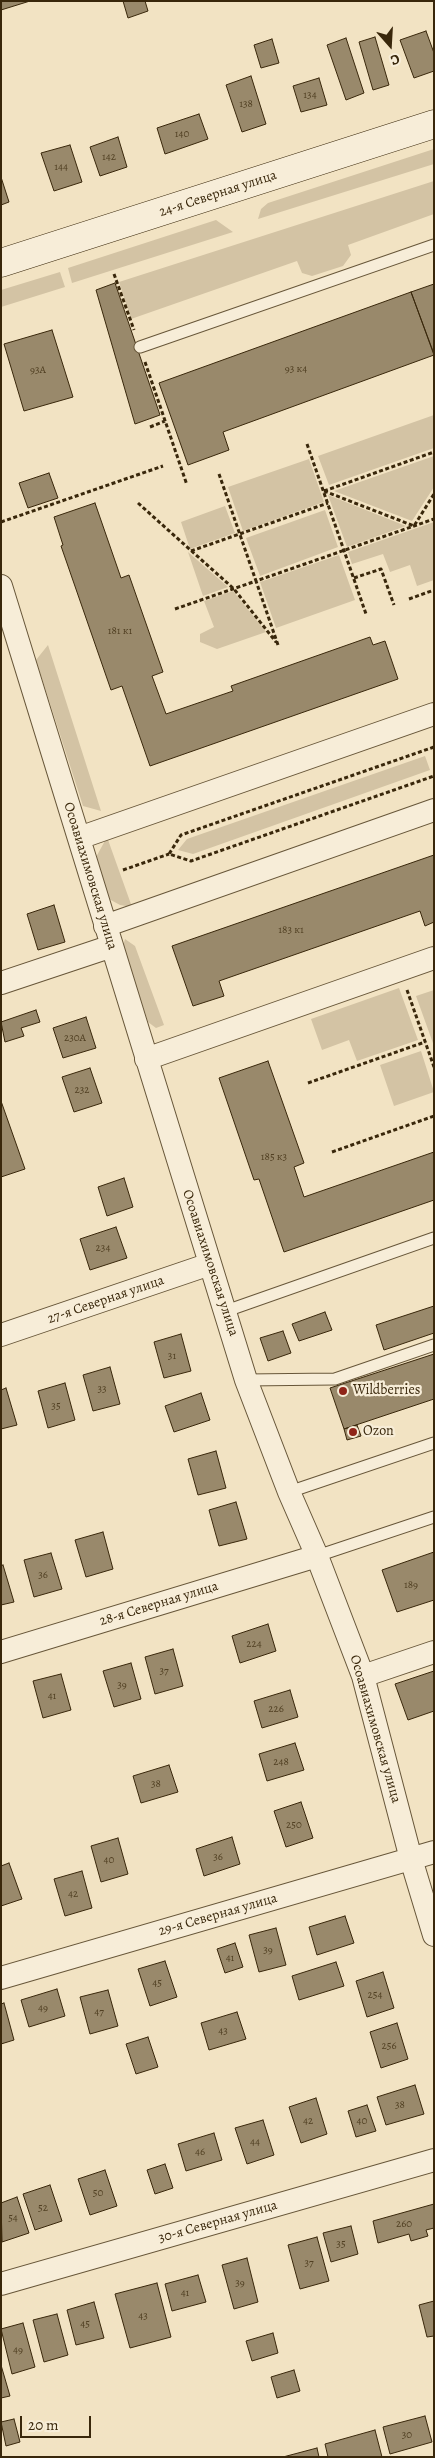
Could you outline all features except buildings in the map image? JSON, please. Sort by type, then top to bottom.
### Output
[{"type":"main road","name":"24-я Северная улица","points":[[1,263],[434,124]]},
{"type":"street","name":"Осоавиахимовская улица","points":[[1,586],[6,620],[79,838],[246,1380],[290,1492],[318,1556],[363,1676],[411,1859],[434,1935]]},
{"type":"street","points":[[79,838],[434,714]]},
{"type":"street","points":[[1,983],[108,936],[434,810]]},
{"type":"street","points":[[146,1059],[434,958]]},
{"type":"street","name":"27-я Северная улица","points":[[1,1335],[210,1264]]},
{"type":"street","name":"28-я Северная улица","points":[[1,1652],[318,1556]]},
{"type":"street","points":[[363,1676],[434,1652]]},
{"type":"street","name":"29-я Северная улица","points":[[1,1978],[434,1852]]},
{"type":"street","name":"30-я Северная улица","points":[[1,2284],[434,2160]]},
{"type":"lane","points":[[140,347],[434,244]]},
{"type":"lane","points":[[226,1311],[434,1238]]},
{"type":"lane","points":[[246,1380],[335,1379],[434,1345]]},
{"type":"lane","points":[[290,1492],[434,1443]]},
{"type":"lane","points":[[318,1556],[434,1517]]},
{"type":"path","points":[[114,274],[188,485]]},
{"type":"path","points":[[150,426],[165,421]]},
{"type":"path","points":[[306,444],[366,614]]},
{"type":"path","points":[[323,491],[434,452]]},
{"type":"path","points":[[1,522],[163,466]]},
{"type":"path","points":[[138,503],[234,589],[278,645],[218,474]]},
{"type":"path","points":[[323,491],[414,526]]},
{"type":"path","points":[[414,526],[434,494]]},
{"type":"path","points":[[192,551],[328,504]]},
{"type":"path","points":[[175,609],[434,519]]},
{"type":"path","points":[[354,578],[381,569],[394,605]]},
{"type":"path","points":[[409,599],[434,590]]},
{"type":"path","points":[[263,626],[271,624]]},
{"type":"path","points":[[169,854],[181,836],[434,747]]},
{"type":"path","points":[[123,870],[169,854],[191,861],[434,776]]},
{"type":"path","points":[[400,970],[434,1067]]},
{"type":"path","points":[[308,1083],[425,1042]]},
{"type":"path","points":[[332,1152],[434,1116]]},
{"type":"shaded area","points":[[434,149],[434,164],[258,219],[261,209],[268,203]]},
{"type":"shaded area","points":[[434,181],[434,214],[348,245],[351,255],[343,266],[312,276],[302,273],[297,261],[131,319],[119,282]]},
{"type":"shaded area","points":[[216,220],[233,232],[72,283],[68,268]]},
{"type":"shaded area","points":[[60,272],[65,287],[1,307],[1,290]]},
{"type":"shaded area","points":[[434,415],[434,448],[329,485],[318,456]]},
{"type":"shaded area","points":[[434,456],[434,487],[412,521],[334,491]]},
{"type":"shaded area","points":[[309,459],[324,502],[243,531],[228,487]]},
{"type":"shaded area","points":[[328,495],[406,526],[347,547]]},
{"type":"shaded area","points":[[225,506],[235,533],[190,549],[181,522]]},
{"type":"shaded area","points":[[325,510],[338,547],[260,576],[246,538]]},
{"type":"shaded area","points":[[434,522],[434,580],[417,586],[410,565],[390,572],[383,554],[352,564],[348,552]]},
{"type":"shaded area","points":[[188,552],[228,587],[203,596]]},
{"type":"shaded area","points":[[339,555],[355,600],[276,628],[260,582]]},
{"type":"shaded area","points":[[233,591],[266,632],[217,649],[200,642],[200,634],[214,627],[204,601]]},
{"type":"shaded area","points":[[48,645],[101,811],[83,806],[36,660]]},
{"type":"shaded area","points":[[425,756],[430,770],[193,854],[178,850],[187,839]]},
{"type":"shaded area","points":[[107,837],[132,907],[120,905],[109,899],[95,859]]},
{"type":"shaded area","points":[[125,939],[135,946],[164,1025],[156,1028],[148,1022],[123,946]]},
{"type":"shaded area","points":[[399,988],[418,1040],[357,1061],[349,1040],[322,1050],[311,1019]]},
{"type":"shaded area","points":[[434,990],[434,1046],[416,996]]},
{"type":"shaded area","points":[[421,1051],[434,1092],[394,1106],[380,1065]]},
{"type":"place","name":"Wildberries","points":[[343,1391]]},
{"type":"place","name":"Ozon","points":[[353,1432]]}]
